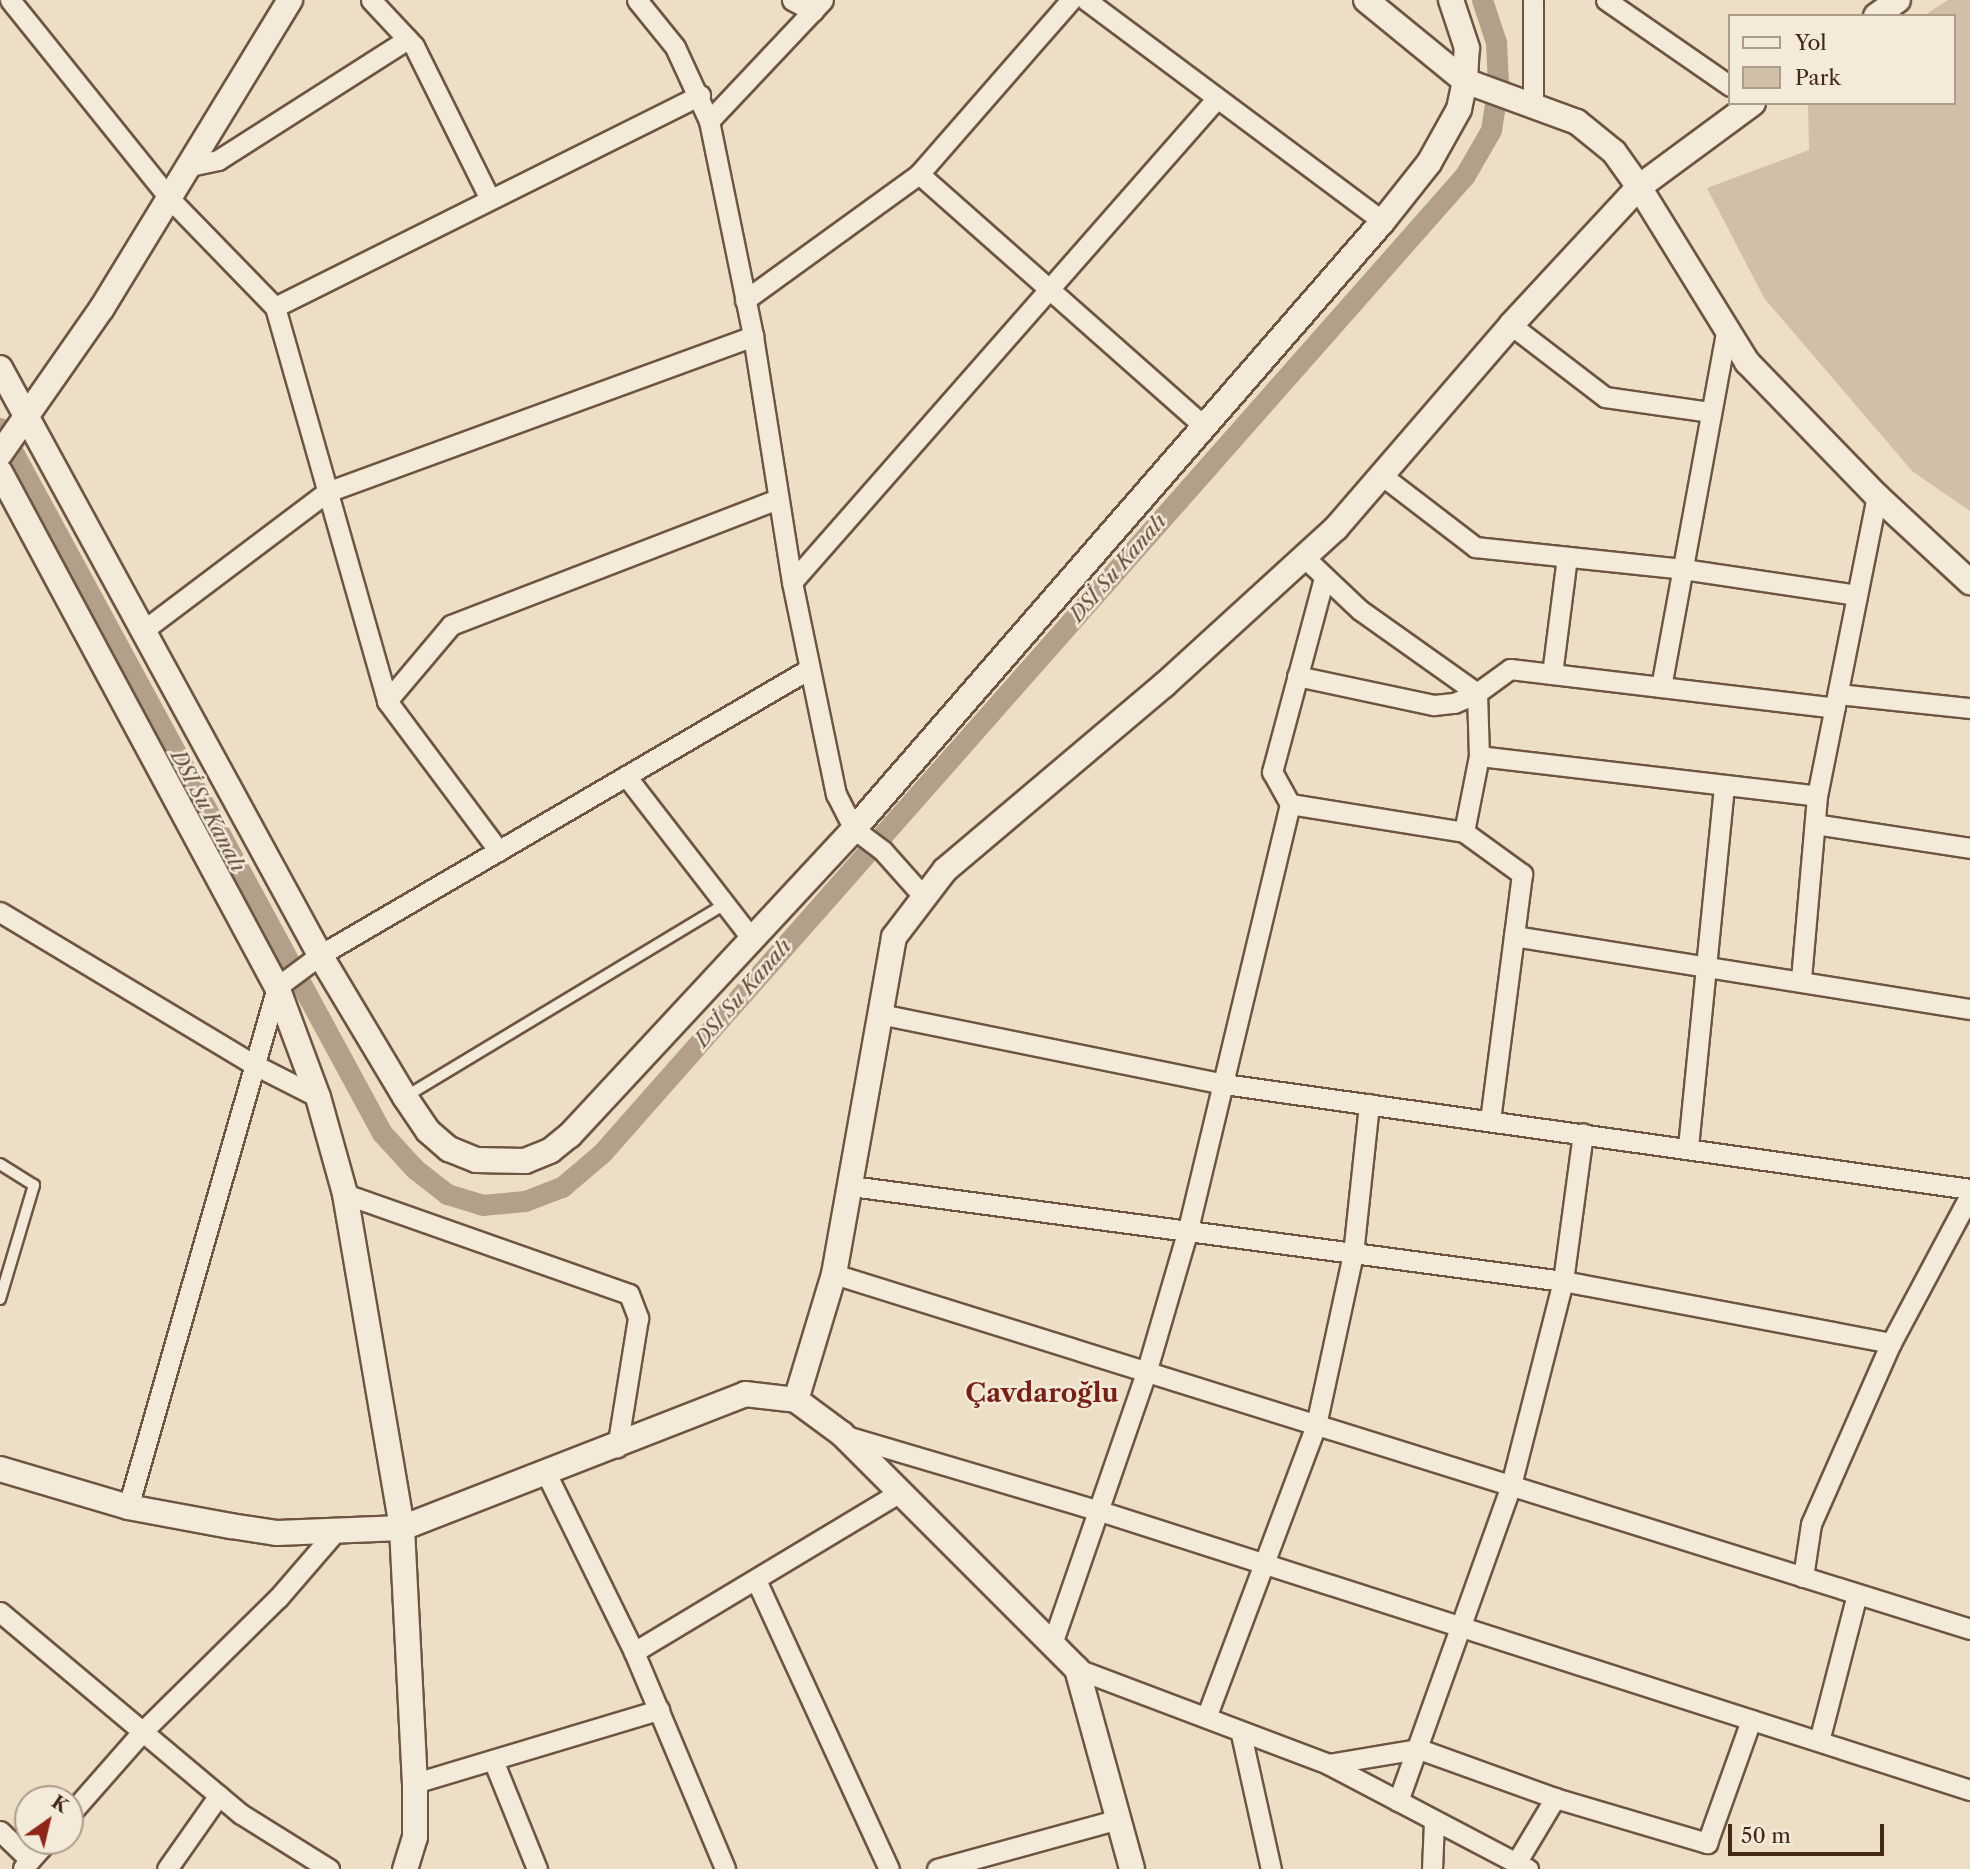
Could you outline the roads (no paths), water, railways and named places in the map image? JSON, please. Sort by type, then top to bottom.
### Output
[{"type":"street","points":[[10,0],[170,199],[275,307],[387,701],[499,851]]},
{"type":"street","points":[[0,454],[102,308],[290,0]]},
{"type":"street","points":[[371,0],[408,39],[490,199]]},
{"type":"street","points":[[637,0],[675,47],[700,95],[709,121],[753,336],[792,582],[836,794],[854,829],[883,851],[924,897]]},
{"type":"street","points":[[792,0],[818,5]]},
{"type":"street","points":[[745,300],[919,174],[1071,0]]},
{"type":"street","points":[[1086,0],[1383,221]]},
{"type":"street","points":[[1366,0],[1465,81],[1523,99],[1597,136],[1628,167],[1726,332],[1773,391],[1877,496],[1970,582]]},
{"type":"street","points":[[0,368],[22,423],[145,629],[320,955],[405,1097],[428,1130],[449,1149],[476,1160],[504,1164],[550,1151],[570,1135],[854,829],[1383,221],[1449,132],[1465,81],[1467,48],[1451,0]]},
{"type":"street","points":[[1523,99],[1533,0]]},
{"type":"street","points":[[1606,0],[1728,85]]},
{"type":"street","points":[[1879,14],[1898,0]]},
{"type":"street","points":[[709,121],[818,5]]},
{"type":"street","points":[[190,166],[218,160],[408,39]]},
{"type":"street","points":[[275,307],[700,95]]},
{"type":"street","points":[[792,582],[1217,98]]},
{"type":"street","points":[[796,1399],[834,1273],[894,937],[945,870],[1306,559],[1511,325],[1639,187],[1749,105]]},
{"type":"street","points":[[919,174],[1205,426]]},
{"type":"street","points":[[1511,325],[1605,397],[1711,412]]},
{"type":"street","points":[[1661,687],[1726,332]]},
{"type":"street","points":[[145,629],[327,492],[753,336]]},
{"type":"street","points":[[0,472],[277,987],[318,1097],[345,1194],[402,1528],[415,1783],[415,1837],[405,1869]]},
{"type":"street","points":[[1380,474],[1475,547],[1683,569],[1857,595]]},
{"type":"street","points":[[1801,979],[1817,796],[1877,496]]},
{"type":"street","points":[[387,701],[451,625],[778,499]]},
{"type":"street","points":[[1552,674],[1567,557]]},
{"type":"street","points":[[1306,559],[1360,610],[1477,693]]},
{"type":"street","points":[[1052,1644],[1146,1373],[1187,1233],[1290,804],[1272,772],[1324,578]]},
{"type":"street","points":[[128,1507],[277,987],[320,955],[809,669]]},
{"type":"street","points":[[1297,676],[1434,705],[1454,703],[1477,693],[1510,669],[1661,687],[1836,701],[1970,708]]},
{"type":"street","points":[[1464,832],[1479,756],[1477,693]]},
{"type":"street","points":[[1479,756],[1817,796]]},
{"type":"street","points":[[626,776],[752,939]]},
{"type":"street","points":[[1688,1147],[1704,965],[1724,787]]},
{"type":"street","points":[[1290,804],[1464,832],[1522,874],[1490,1120]]},
{"type":"street","points":[[1815,824],[1970,848]]},
{"type":"street","points":[[0,912],[255,1065],[318,1097]]},
{"type":"street","points":[[1514,936],[1801,979],[1970,1009]]},
{"type":"street","points":[[880,1014],[1224,1084],[1688,1147],[1970,1189]]},
{"type":"street","points":[[1207,1715],[1316,1425],[1353,1254],[1368,1104]]},
{"type":"street","points":[[1398,1801],[1463,1627],[1511,1485],[1563,1281],[1583,1133]]},
{"type":"street","points":[[851,1186],[1187,1233],[1563,1281],[1891,1343]]},
{"type":"street","points":[[345,1194],[629,1294],[639,1318],[617,1447]]},
{"type":"street","points":[[1803,1577],[1811,1524],[1891,1343],[1970,1195]]},
{"type":"street","points":[[834,1273],[1146,1373],[1970,1629]]},
{"type":"street","points":[[0,1469],[128,1507],[277,1533],[402,1528],[617,1447],[745,1394],[796,1399],[842,1434],[1077,1669],[1207,1715],[1241,1734],[1328,1764],[1522,1866],[1555,1798]]},
{"type":"street","points":[[842,1434],[1100,1511],[1970,1790]]},
{"type":"street","points":[[546,1473],[634,1652],[725,1869]]},
{"type":"street","points":[[634,1652],[900,1492]]},
{"type":"street","points":[[84,1798],[143,1731],[278,1598],[335,1532]]},
{"type":"street","points":[[756,1580],[889,1869]]},
{"type":"street","points":[[1819,1741],[1857,1594]]},
{"type":"street","points":[[0,1612],[241,1814],[329,1869]]},
{"type":"street","points":[[1077,1669],[1132,1869]]},
{"type":"street","points":[[415,1783],[659,1710]]},
{"type":"street","points":[[1328,1764],[1419,1749],[1555,1798],[1707,1843],[1752,1720]]},
{"type":"street","points":[[1241,1734],[1271,1869]]},
{"type":"street","points":[[493,1760],[537,1869]]},
{"type":"street","points":[[167,1869],[219,1795]]},
{"type":"street","points":[[937,1869],[964,1865],[1118,1819]]},
{"type":"street","points":[[1432,1869],[1434,1821]]},
{"type":"street","points":[[0,1831],[26,1864]]},
{"type":"lane","points":[[405,1097],[725,904]]},
{"type":"lane","points":[[0,1164],[34,1185],[0,1299]]},
{"type":"waterway","name":"DSİ Su Kanalı","points":[[0,428],[382,1133],[415,1169],[447,1194],[482,1205],[525,1201],[562,1187],[602,1153],[1465,175],[1491,130],[1498,84],[1496,42],[1482,0]]},
{"type":"district","name":"Çavdaroğlu","points":[[1042,1394]]}]
